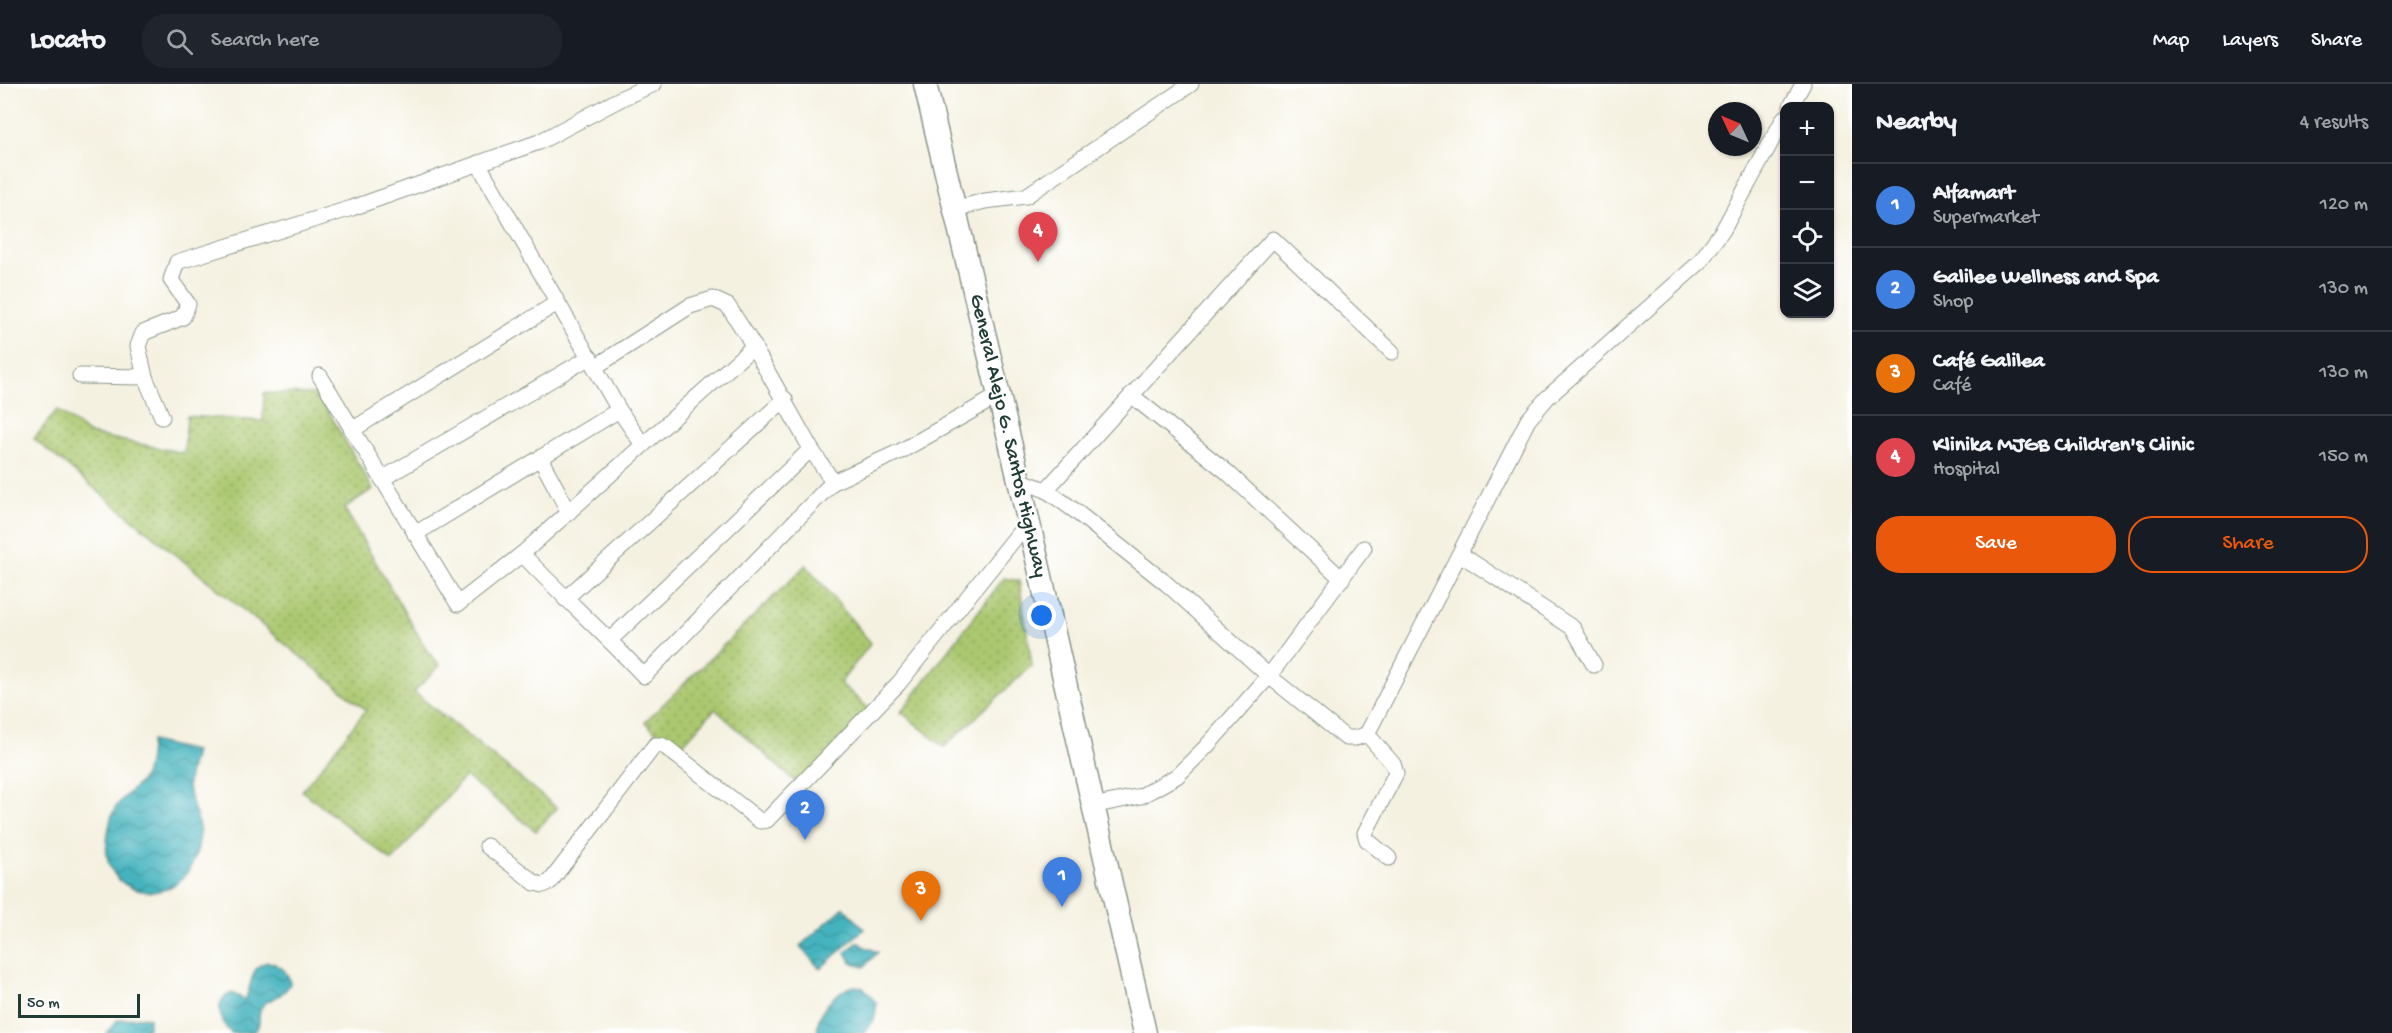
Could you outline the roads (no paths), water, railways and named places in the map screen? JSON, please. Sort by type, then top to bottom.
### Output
[{"type":"main road","name":"General Alejo G. Santos Highway","points":[[925,84],[1146,1033]]},
{"type":"street","points":[[162,417],[145,377],[138,346],[143,333],[183,316],[188,304],[171,280],[177,262],[352,208],[539,142],[624,97],[654,84]]},
{"type":"street","points":[[954,208],[985,201],[1026,196],[1191,84]]},
{"type":"street","points":[[1793,102],[1803,84]]},
{"type":"street","points":[[1019,480],[1046,490],[1167,584],[1269,676],[1346,738],[1356,738],[1366,734],[1528,420],[1546,398],[1699,263],[1723,230],[1780,126]]},
{"type":"street","points":[[478,163],[619,410],[643,445]]},
{"type":"street","points":[[1046,490],[1273,239],[1392,352]]},
{"type":"street","points":[[382,479],[690,306],[713,299],[728,306],[754,346],[811,448],[833,482]]},
{"type":"street","points":[[352,430],[557,303]]},
{"type":"street","points":[[320,376],[458,604],[522,554],[754,346]]},
{"type":"street","points":[[80,376],[145,377]]},
{"type":"street","points":[[1131,395],[1227,472],[1342,579]]},
{"type":"street","points":[[522,554],[644,676],[833,482],[901,451],[998,396]]},
{"type":"street","points":[[565,599],[785,399]]},
{"type":"street","points":[[415,534],[619,410]]},
{"type":"street","points":[[610,640],[811,448]]},
{"type":"street","points":[[540,458],[569,512]]},
{"type":"street","points":[[487,846],[535,883],[543,885],[550,882],[655,745],[667,748],[760,821],[767,820],[899,683],[1027,523]]},
{"type":"street","points":[[1092,806],[1141,796],[1176,776],[1206,747],[1269,676],[1364,548]]},
{"type":"street","points":[[1460,554],[1573,628],[1594,665]]},
{"type":"street","points":[[1366,734],[1393,764],[1396,772],[1365,833],[1367,840],[1389,858]]},
{"type":"water","points":[[151,741],[195,751],[188,787],[200,831],[193,862],[183,878],[170,887],[155,892],[140,891],[126,885],[115,875],[108,860],[107,842],[114,810],[146,773]]},
{"type":"water","points":[[844,907],[864,929],[820,969],[800,946]]},
{"type":"water","points":[[858,942],[878,952],[864,967],[851,962],[846,952]]},
{"type":"water","points":[[268,962],[283,969],[290,984],[282,994],[264,1005],[260,1011],[255,1031],[231,1033],[221,1017],[222,1001],[232,993],[245,1000],[255,971]]},
{"type":"water","points":[[855,986],[864,988],[877,1004],[874,1020],[865,1033],[818,1033],[820,1018],[828,1003],[841,992]]},
{"type":"water","points":[[149,1018],[149,1025],[144,1033],[107,1033],[117,1020]]},
{"type":"place","name":"Klinika MJGB Children's Clinic","points":[[1038,262]]},
{"type":"place","name":"Galilee Wellness and Spa","points":[[805,840]]},
{"type":"place","name":"Alfamart","points":[[1062,907]]},
{"type":"place","name":"Café Galilea","points":[[921,921]]}]
